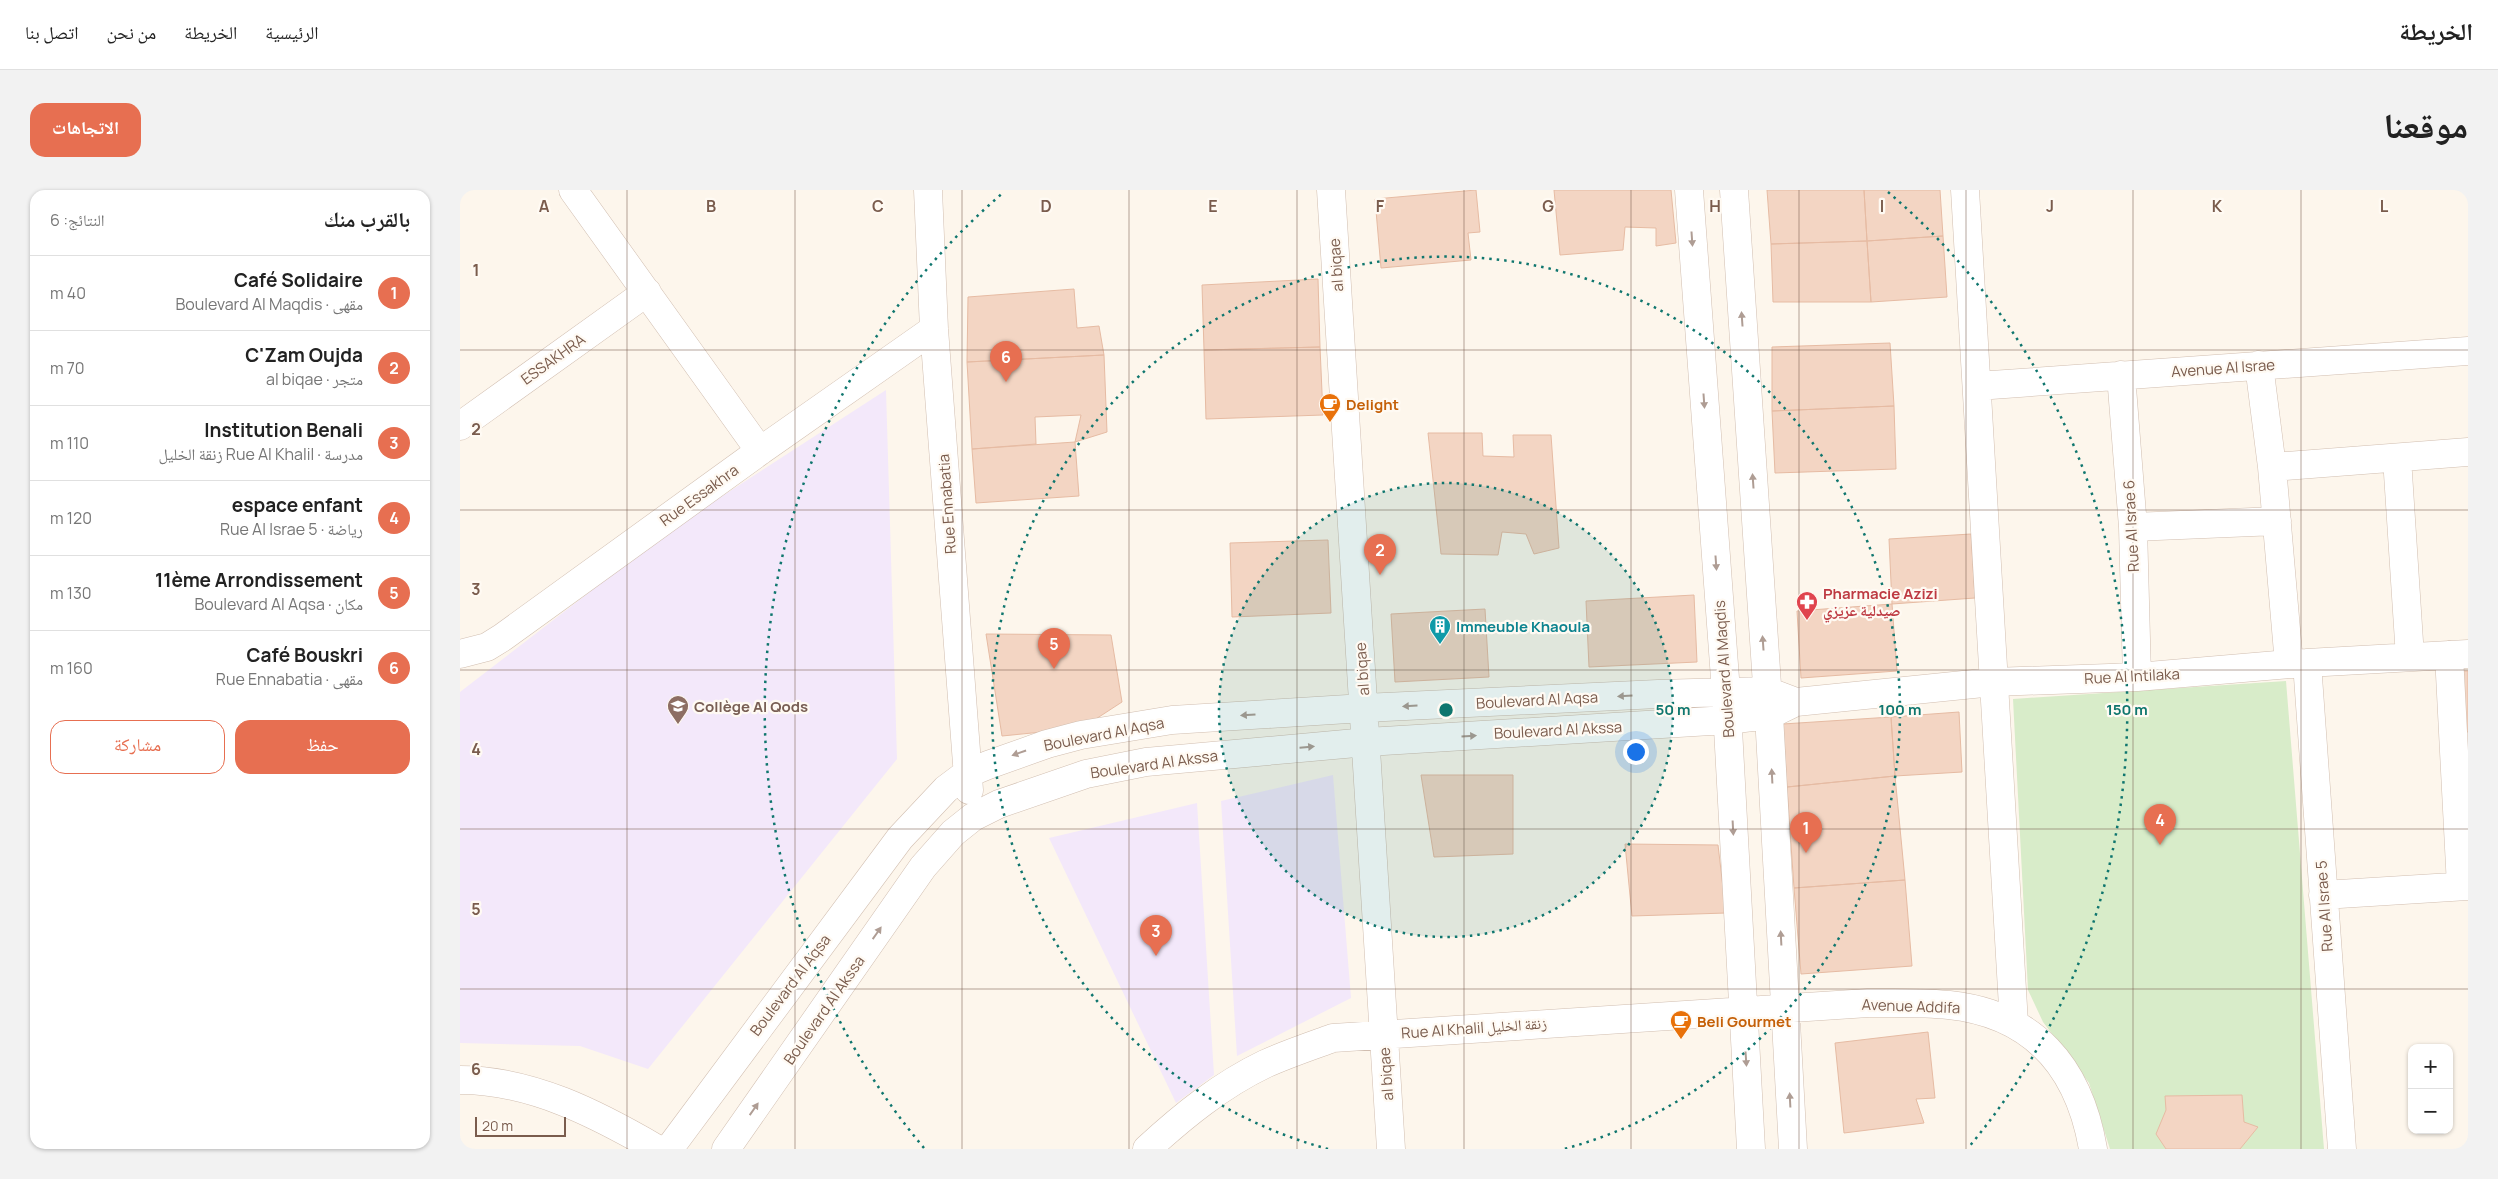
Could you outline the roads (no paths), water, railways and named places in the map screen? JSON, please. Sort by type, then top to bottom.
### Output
[{"type":"street","points":[[573,190],[760,451]]},
{"type":"street","name":"Rue Ennabatia","points":[[928,190],[934,329],[966,774],[973,817]]},
{"type":"street","name":"al biqae","points":[[1331,190],[1391,1149]]},
{"type":"street","name":"Boulevard Al Maqdis","points":[[1689,190],[1726,692],[1751,1149]]},
{"type":"street","points":[[1734,190],[1768,703],[1793,1149]]},
{"type":"street","points":[[1964,190],[2014,1024]]},
{"type":"street","name":"ESSAKHRA","points":[[460,426],[647,292]]},
{"type":"street","name":"Rue Essakhra","points":[[460,654],[487,648],[760,451],[934,329]]},
{"type":"street","name":"Avenue Al Israe","points":[[1977,386],[2468,351]]},
{"type":"street","name":"Rue Al Israe 5","points":[[2259,366],[2277,521],[2298,664],[2324,895],[2342,1149]]},
{"type":"street","name":"Rue Al Israe 6","points":[[2122,375],[2132,527],[2137,677]]},
{"type":"street","points":[[2272,468],[2468,452]]},
{"type":"street","points":[[2397,458],[2410,657]]},
{"type":"street","points":[[2132,527],[2277,521]]},
{"type":"street","points":[[2324,895],[2464,886],[2458,654]]},
{"type":"street","name":"Rue Al Intilaka","points":[[1768,703],[1796,702],[1993,682],[2137,677],[2458,654]]},
{"type":"street","name":"Boulevard Al Aqsa","points":[[669,1149],[900,838],[946,790],[966,774],[1047,744],[1119,728],[1172,720],[1364,708],[1726,692],[1768,703]]},
{"type":"street","name":"Boulevard Al Akssa","points":[[726,1149],[923,867],[953,834],[973,817],[1013,797],[1086,774],[1171,759],[1367,742],[1727,720],[1768,703]]},
{"type":"street","name":"Avenue Addifa","points":[[1743,1010],[1868,1003],[1948,1004],[1967,1008],[2014,1024],[2050,1050],[2063,1066],[2083,1111],[2093,1149]]},
{"type":"street","name":"Rue Al Khalil زنقة الخليل","points":[[1148,1149],[1196,1106],[1265,1064],[1333,1038],[1383,1033],[1743,1010]]},
{"type":"street","points":[[460,1080],[497,1084],[554,1099],[608,1121],[657,1149]]},
{"type":"place","name":"Café Bouskri","points":[[1006,382]]},
{"type":"place","name":"Delight","points":[[1330,423]]},
{"type":"place","name":"C'Zam Oujda","points":[[1380,575]]},
{"type":"place","name":"Pharmacie Azizi صيدلية عزيزي","points":[[1807,621]]},
{"type":"place","name":"Immeuble Khaoula","points":[[1440,645]]},
{"type":"place","name":"11ème Arrondissement","points":[[1054,669]]},
{"type":"place","name":"Collège Al Qods","points":[[678,725]]},
{"type":"place","name":"espace enfant","points":[[2160,845]]},
{"type":"place","name":"Café Solidaire","points":[[1806,853]]},
{"type":"place","name":"Institution Benali","points":[[1156,956]]},
{"type":"place","name":"Beli Gourmet","points":[[1681,1040]]}]
